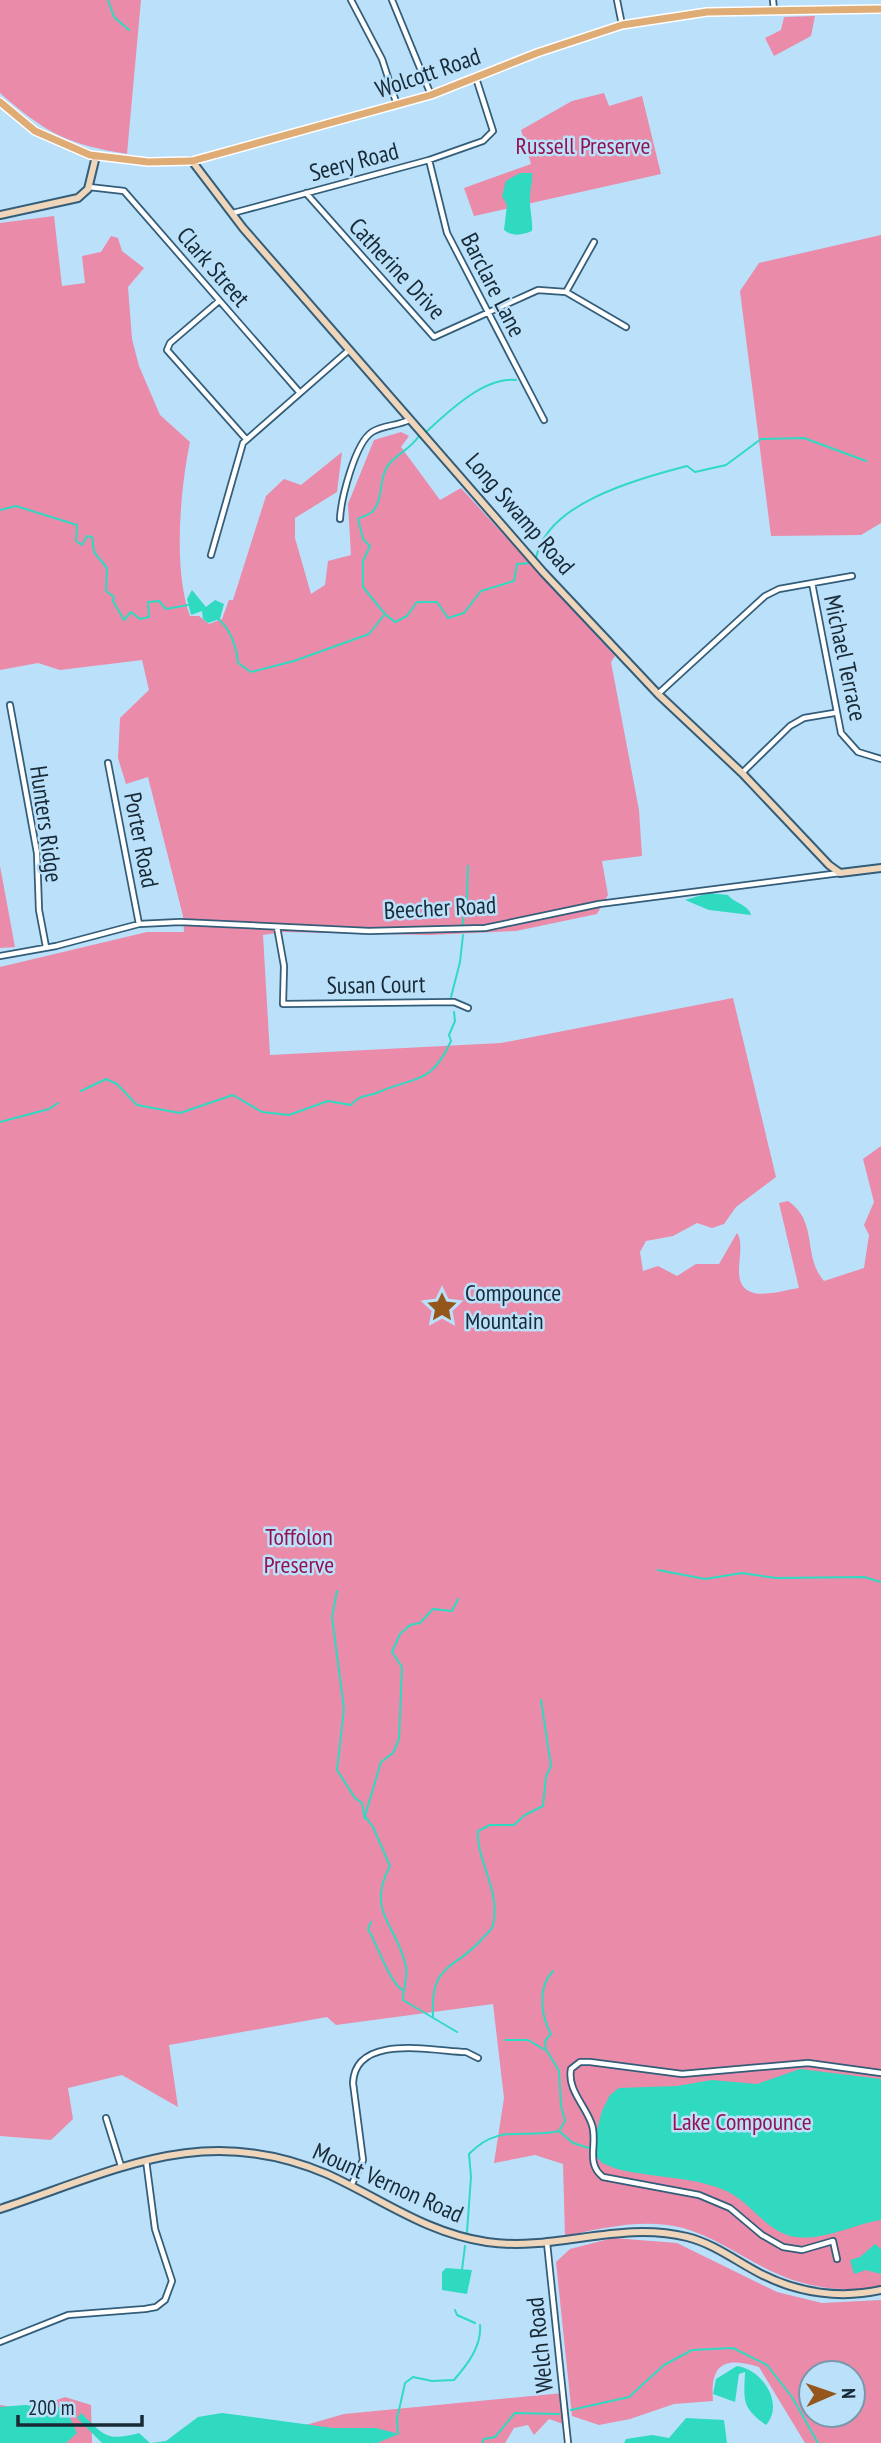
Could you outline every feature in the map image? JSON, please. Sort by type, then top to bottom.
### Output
[{"type":"main road","name":"Wolcott Road","points":[[0,102],[20,120],[54,141],[96,156],[148,162],[192,161],[397,106],[537,53],[622,25],[708,12],[881,9]]},
{"type":"main road","points":[[0,215],[74,201],[89,187],[96,156]]},
{"type":"main road","name":"Long Swamp Road","points":[[192,161],[409,420],[543,572],[658,694],[742,773],[829,865],[840,873]]},
{"type":"main road","name":"Beecher Road","points":[[840,873],[881,868]]},
{"type":"main road","name":"Mount Vernon Road","points":[[0,2209],[146,2158],[191,2151],[248,2153],[304,2166],[350,2186],[412,2220],[448,2233],[502,2244],[547,2244],[617,2231],[663,2232],[713,2247],[761,2274],[800,2289],[838,2294],[881,2290]]},
{"type":"street","points":[[351,0],[382,59],[397,106]]},
{"type":"street","points":[[392,0],[431,95]]},
{"type":"street","points":[[617,0],[622,25]]},
{"type":"street","points":[[773,0],[774,11]]},
{"type":"street","name":"Seery Road","points":[[233,213],[429,160],[482,141],[493,131],[476,78]]},
{"type":"street","name":"Barclare Lane","points":[[429,160],[447,233],[544,420]]},
{"type":"street","name":"Clark Street","points":[[89,187],[124,191],[300,393]]},
{"type":"street","name":"Catherine Drive","points":[[306,194],[434,337],[538,290],[566,292]]},
{"type":"street","points":[[594,242],[566,292],[626,327]]},
{"type":"street","points":[[219,300],[170,343],[167,350],[246,439]]},
{"type":"street","points":[[211,555],[238,458],[246,439],[350,349]]},
{"type":"street","points":[[340,520],[345,492],[363,441],[379,428],[409,420]]},
{"type":"street","points":[[658,694],[765,596],[779,589],[852,576]]},
{"type":"street","name":"Michael Terrace","points":[[811,583],[834,713],[841,733],[849,745],[869,757],[881,759]]},
{"type":"street","name":"Hunters Ridge","points":[[10,705],[37,853],[39,910],[46,947]]},
{"type":"street","points":[[742,773],[790,726],[804,719],[834,713]]},
{"type":"street","name":"Porter Road","points":[[108,763],[139,924]]},
{"type":"street","name":"Beecher Road","points":[[0,956],[139,924],[180,922],[460,931],[511,924],[599,904],[840,873]]},
{"type":"street","name":"Susan Court","points":[[277,927],[284,966],[283,1004],[454,1002],[468,1007]]},
{"type":"street","points":[[350,2186],[363,2160],[354,2083],[355,2072],[365,2057],[387,2049],[466,2052],[478,2057]]},
{"type":"street","points":[[837,2259],[833,2241],[802,2250],[783,2247],[762,2235],[730,2208],[699,2194],[603,2177],[597,2172],[592,2160],[592,2126],[570,2082],[570,2069],[580,2062],[590,2062],[697,2074],[725,2069],[772,2068],[808,2063],[881,2073]]},
{"type":"street","points":[[106,2118],[121,2165]]},
{"type":"street","points":[[0,2342],[68,2315],[145,2309],[156,2307],[165,2300],[172,2280],[155,2229],[146,2158]]},
{"type":"street","name":"Welch Road","points":[[547,2244],[568,2443]]},
{"type":"green space","points":[[0,0],[141,0],[127,154],[88,146],[58,135],[0,93]]},
{"type":"green space","points":[[815,16],[811,36],[774,56],[765,38],[781,30],[784,17]]},
{"type":"green space","name":"Russell Preserve","points":[[604,93],[609,106],[642,96],[661,174],[474,216],[464,188],[531,164],[521,130],[572,101]]},
{"type":"green space","name":"Toffolon Preserve","points":[[54,216],[62,286],[85,283],[82,256],[101,252],[111,236],[118,238],[122,251],[144,268],[128,287],[132,339],[139,366],[160,415],[190,442],[183,483],[180,554],[181,576],[190,616],[199,616],[209,624],[222,619],[229,600],[233,600],[266,496],[284,479],[301,485],[342,452],[337,492],[295,518],[295,538],[311,594],[325,585],[328,561],[351,555],[348,504],[374,440],[401,432],[409,436],[401,447],[440,500],[461,488],[615,656],[611,662],[639,810],[642,856],[602,861],[608,895],[597,914],[516,931],[430,935],[283,932],[263,935],[270,1055],[501,1043],[733,998],[776,1177],[736,1207],[724,1224],[712,1228],[697,1223],[673,1236],[646,1241],[640,1252],[643,1271],[658,1266],[677,1276],[696,1264],[719,1264],[737,1233],[740,1240],[741,1283],[746,1289],[759,1294],[799,1288],[779,1203],[788,1201],[798,1209],[804,1219],[813,1261],[824,1281],[864,1268],[869,1235],[864,1225],[874,1202],[863,1159],[881,1146],[881,2287],[843,2289],[792,2280],[696,2232],[668,2225],[624,2225],[565,2236],[563,2164],[535,2155],[494,2163],[504,2098],[493,2004],[336,2025],[327,2017],[169,2045],[178,2107],[122,2075],[68,2088],[73,2119],[51,2140],[0,2136],[0,967],[147,932],[184,932],[183,916],[148,777],[126,784],[118,758],[120,718],[149,690],[142,660],[60,670],[38,663],[0,670],[0,223]]},
{"type":"green space","points":[[881,235],[881,523],[861,535],[771,536],[740,291],[759,263]]},
{"type":"green space","points":[[0,866],[15,947],[0,948]]},
{"type":"green space","points":[[613,2238],[677,2243],[777,2292],[822,2303],[881,2300],[881,2443],[805,2443],[759,2367],[737,2362],[728,2363],[717,2371],[713,2401],[674,2404],[630,2419],[599,2425],[572,2416],[556,2262],[570,2249]]},
{"type":"green space","points":[[563,2393],[566,2425],[549,2419],[534,2435],[528,2425],[514,2428],[505,2443],[228,2443],[285,2431],[344,2414]]},
{"type":"green space","points":[[65,2397],[91,2405],[92,2443],[0,2443],[0,2405],[29,2410]]},
{"type":"shaded area","points":[[520,173],[532,173],[532,231],[514,234],[504,230],[507,205],[502,196],[506,181]]},
{"type":"shaded area","points":[[192,590],[206,607],[215,600],[224,604],[220,619],[208,623],[203,619],[202,611],[191,615],[187,599]]},
{"type":"shaded area","points":[[709,893],[728,895],[751,915],[709,910],[685,900]]},
{"type":"shaded area","name":"Lake Compounce","points":[[800,2069],[881,2079],[881,2220],[817,2237],[796,2237],[776,2230],[742,2201],[724,2190],[698,2182],[617,2169],[602,2163],[596,2156],[597,2130],[602,2111],[610,2095],[619,2088],[677,2086],[712,2080],[757,2084]]},
{"type":"shaded area","points":[[875,2244],[881,2249],[881,2274],[866,2270],[854,2274],[850,2260],[860,2257]]},
{"type":"shaded area","points":[[446,2268],[472,2270],[467,2294],[442,2290],[442,2272]]},
{"type":"shaded area","points":[[737,2366],[755,2374],[768,2389],[773,2407],[766,2425],[748,2408],[744,2390],[745,2372],[739,2374],[735,2402],[713,2394],[716,2379]]},
{"type":"shaded area","points":[[25,2405],[74,2408],[70,2418],[77,2433],[66,2443],[0,2443],[0,2407]]},
{"type":"shaded area","points":[[81,2413],[106,2435],[119,2437],[139,2433],[150,2443],[102,2443],[77,2418]]},
{"type":"shaded area","points":[[222,2413],[333,2428],[376,2428],[399,2434],[377,2443],[151,2443],[166,2441],[198,2417]]},
{"type":"shaded area","points":[[686,2418],[724,2420],[727,2443],[624,2443],[626,2439],[652,2435],[669,2438]]},
{"type":"waterway","points":[[108,0],[114,17],[129,30]]},
{"type":"waterway","points":[[426,432],[456,406],[480,390],[492,384],[516,380]]},
{"type":"waterway","points":[[385,614],[363,587],[363,561],[370,546],[363,539],[358,519],[370,514],[376,506],[386,468],[419,436]]},
{"type":"waterway","points":[[536,558],[544,539],[557,522],[598,496],[621,486],[687,466],[695,472],[726,465],[761,439],[804,438],[866,461]]},
{"type":"waterway","points":[[0,510],[16,506],[77,525],[76,541],[82,545],[87,536],[92,537],[94,552],[107,568],[106,591],[114,597],[113,601],[124,620],[131,612],[140,619],[149,617],[148,602],[159,601],[166,609],[188,605]]},
{"type":"waterway","points":[[218,619],[232,639],[238,663],[251,672],[294,661],[369,634],[385,614],[395,622],[407,616],[417,602],[437,602],[448,618],[464,613],[481,591],[514,581],[517,564],[530,563]]},
{"type":"waterway","points":[[462,927],[467,898],[468,866]]},
{"type":"waterway","points":[[451,997],[460,962],[463,935]]},
{"type":"waterway","points":[[81,1091],[106,1079],[117,1084],[137,1105],[180,1113],[233,1095],[262,1112],[289,1115],[328,1101],[351,1105],[361,1097],[421,1077],[437,1065],[451,1041],[449,1035],[455,1021],[454,1012]]},
{"type":"waterway","points":[[0,1122],[49,1109],[58,1103]]},
{"type":"waterway","points":[[658,1570],[705,1579],[742,1573],[776,1578],[864,1577],[881,1582]]},
{"type":"waterway","points":[[337,1591],[332,1617],[344,1709],[337,1770],[355,1798],[362,1803],[365,1819]]},
{"type":"waterway","points":[[457,2032],[403,2000],[406,1967],[382,1908],[383,1882],[390,1866],[373,1827],[365,1816],[381,1762],[393,1753],[399,1739],[402,1667],[392,1652],[400,1634],[410,1625],[420,1623],[433,1609],[452,1611],[458,1599]]},
{"type":"waterway","points":[[433,2017],[433,1999],[440,1976],[473,1949],[493,1925],[494,1899],[478,1842],[478,1831],[490,1825],[514,1825],[525,1815],[543,1806],[546,1777],[551,1766],[541,1700]]},
{"type":"waterway","points":[[371,1922],[368,1929],[388,1970],[402,1990]]},
{"type":"waterway","points":[[546,2049],[545,2041],[551,2034],[542,2002],[545,1985],[553,1971]]},
{"type":"waterway","points":[[467,2232],[471,2177],[469,2154],[491,2138],[559,2131],[565,2121],[559,2071],[547,2051],[528,2040],[505,2040]]},
{"type":"waterway","points":[[559,2131],[573,2143],[589,2148]]},
{"type":"waterway","points":[[462,2270],[465,2246]]},
{"type":"waterway","points":[[455,2310],[457,2315],[475,2323]]},
{"type":"waterway","points":[[398,2434],[397,2419],[405,2383],[413,2377],[432,2381],[454,2380],[476,2348],[480,2325]]},
{"type":"waterway","points":[[571,2410],[629,2397],[664,2365],[692,2350],[733,2348],[767,2365],[792,2397],[818,2443]]},
{"type":"waterway","points":[[482,2443],[484,2439],[495,2437],[515,2413],[559,2414]]},
{"type":"place","name":"Compounce Mountain","points":[[442,1307]]}]
